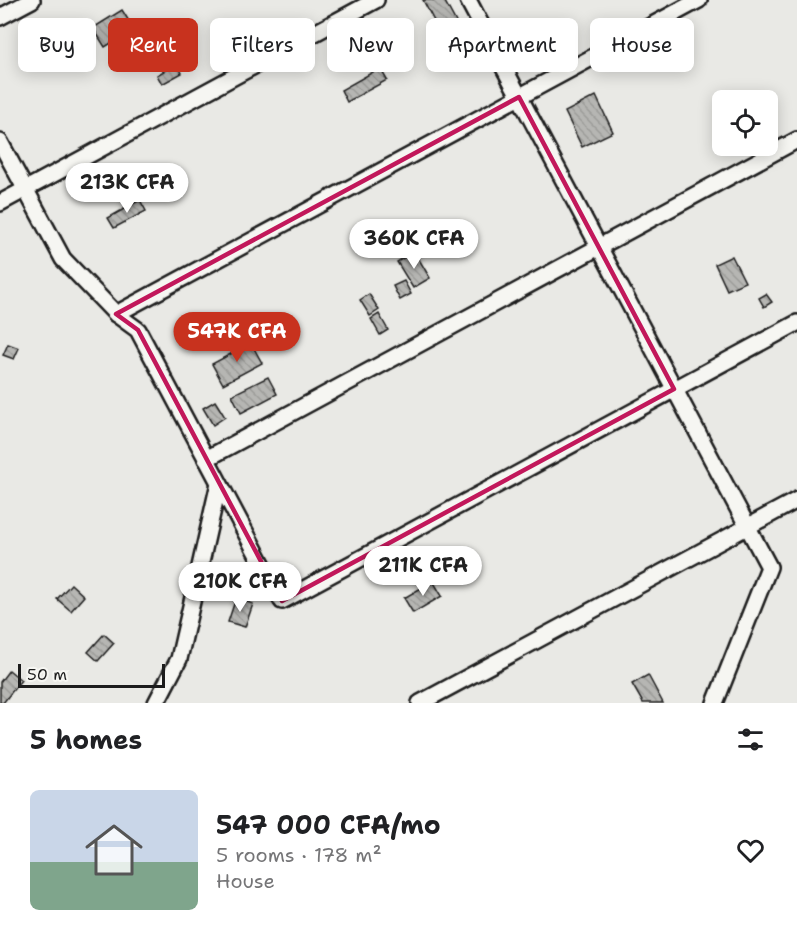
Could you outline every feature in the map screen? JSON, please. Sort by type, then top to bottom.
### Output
[{"type":"street","points":[[0,17],[32,0]]},
{"type":"street","points":[[0,202],[376,0]]},
{"type":"street","points":[[468,0],[769,567],[715,703]]},
{"type":"street","points":[[116,314],[699,0]]},
{"type":"street","points":[[206,459],[797,140]]},
{"type":"street","points":[[0,141],[63,259],[116,314],[138,330],[282,601],[797,323]]},
{"type":"street","points":[[156,703],[179,659],[219,483]]},
{"type":"street","points":[[420,703],[797,500]]},
{"type":"highlighted area","points":[[519,97],[674,389],[282,601],[138,330],[116,314]]},
{"type":"building","points":[[423,0],[444,0],[454,18],[432,18]]},
{"type":"building","points":[[122,10],[127,18],[109,18]]},
{"type":"building","points":[[108,19],[108,45],[105,47],[96,33],[96,26]]},
{"type":"building","points":[[162,72],[182,73],[162,84],[157,75]]},
{"type":"building","points":[[373,72],[382,72],[387,80],[347,102],[341,90]]},
{"type":"building","points":[[596,96],[613,132],[582,147],[565,112]]},
{"type":"building","points":[[140,200],[146,211],[114,228],[108,218]]},
{"type":"building","points":[[414,251],[430,278],[413,288],[397,262]]},
{"type":"building","points":[[732,256],[745,282],[727,290],[715,264]]},
{"type":"building","points":[[404,281],[411,294],[400,300],[393,286]]},
{"type":"building","points":[[369,294],[379,310],[370,316],[360,300]]},
{"type":"building","points":[[766,294],[772,302],[764,307],[759,298]]},
{"type":"building","points":[[379,314],[388,330],[380,335],[371,319]]},
{"type":"building","points":[[251,343],[262,363],[223,384],[212,364]]},
{"type":"building","points":[[8,344],[19,348],[14,359],[3,355]]},
{"type":"building","points":[[268,377],[277,394],[241,413],[232,395]]},
{"type":"building","points":[[215,401],[225,417],[213,425],[203,408]]},
{"type":"building","points":[[433,581],[442,596],[413,613],[404,598]]},
{"type":"building","points":[[71,584],[84,596],[71,611],[57,599]]},
{"type":"building","points":[[236,598],[253,604],[245,627],[228,622]]},
{"type":"building","points":[[104,634],[114,643],[98,661],[88,652]]},
{"type":"building","points":[[9,670],[21,680],[3,703],[0,703],[0,682]]},
{"type":"building","points":[[648,675],[663,703],[643,703],[632,684]]}]
